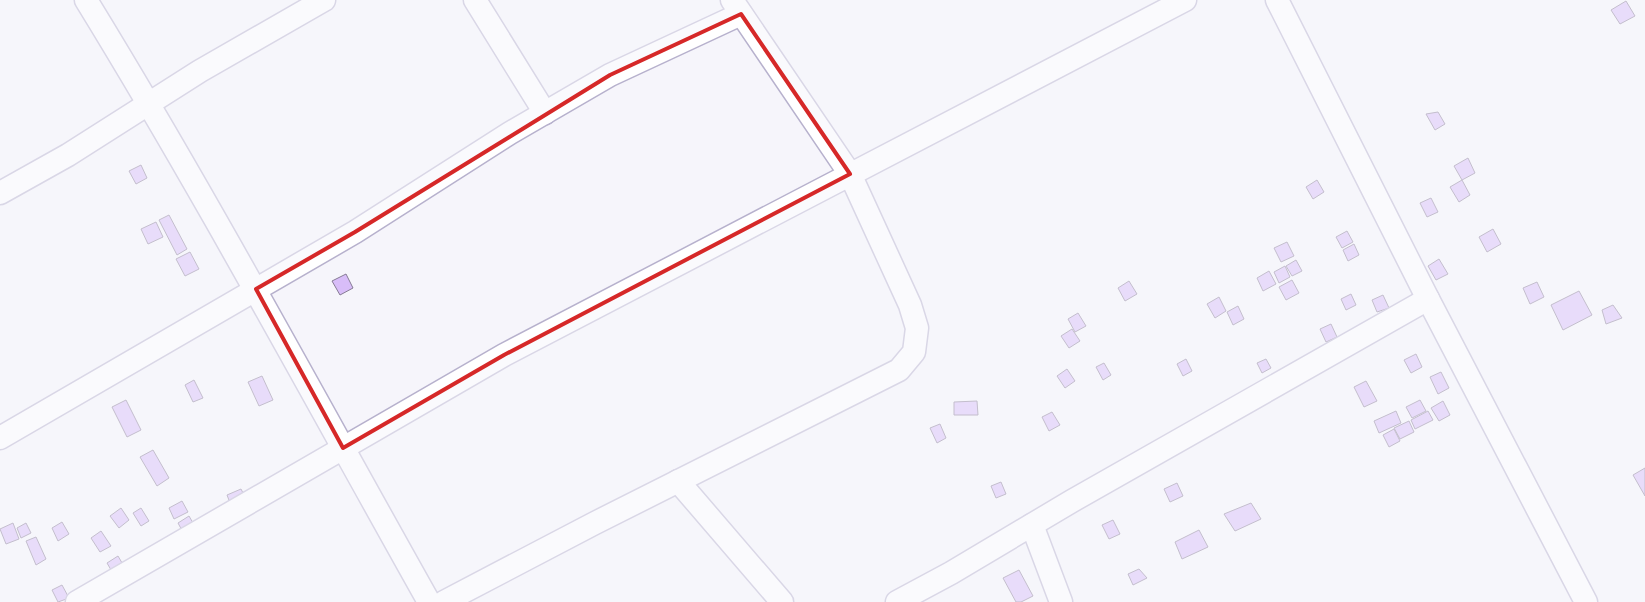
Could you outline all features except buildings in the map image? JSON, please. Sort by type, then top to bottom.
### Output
[{"type":"street","points":[[86,0],[150,103],[256,289],[429,602]]},
{"type":"street","points":[[0,193],[68,155],[200,72],[324,0]]},
{"type":"street","points":[[476,0],[545,113]]},
{"type":"street","points":[[77,602],[504,354],[1185,0]]},
{"type":"street","points":[[1277,0],[1428,299],[1586,602]]},
{"type":"street","points":[[0,438],[355,232],[510,133],[610,75],[736,7],[850,174],[910,305],[916,328],[914,352],[899,370],[678,481],[444,602]]},
{"type":"street","points":[[897,602],[951,573],[1303,369],[1428,299]]},
{"type":"street","points":[[678,481],[782,602]]},
{"type":"street","points":[[1032,525],[1061,602]]},
{"type":"highlighted area","points":[[741,14],[850,174],[504,355],[343,448],[256,289],[355,232],[610,75]]}]
